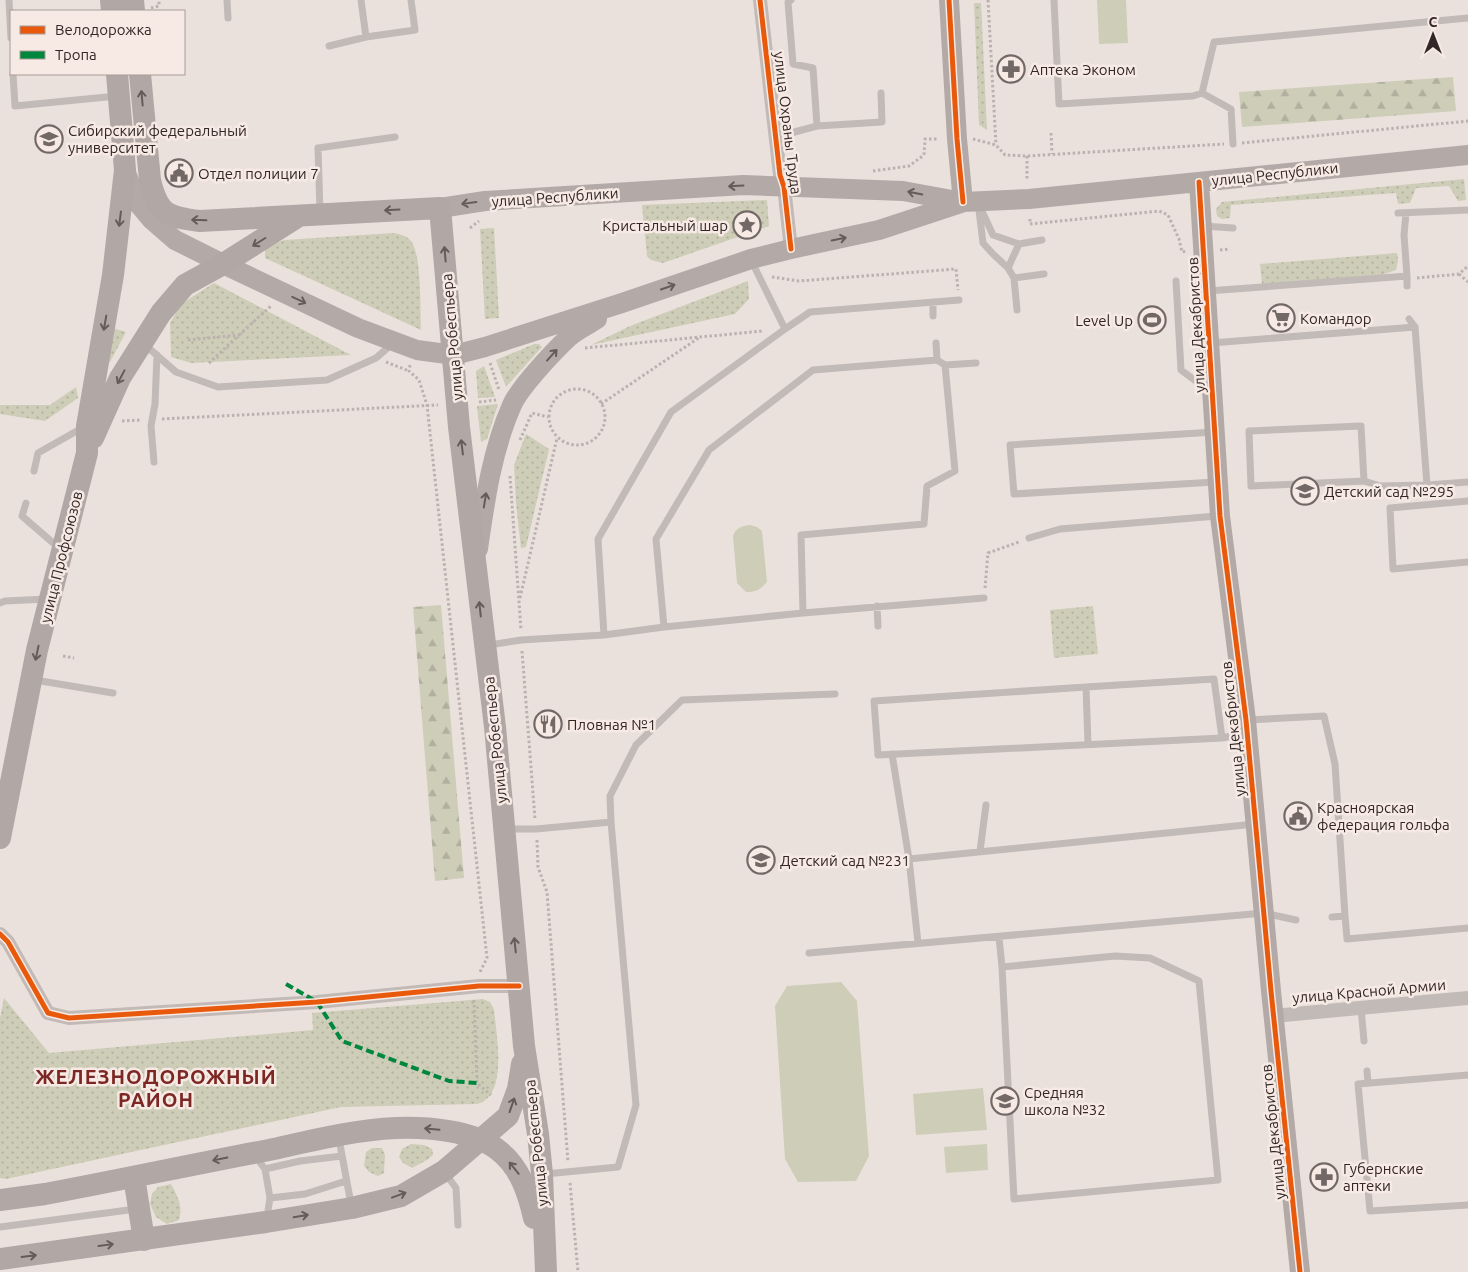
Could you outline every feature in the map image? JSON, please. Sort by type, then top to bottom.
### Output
[{"type":"main road","points":[[949,0],[957,139],[970,202]]},
{"type":"main road","name":"улица Республики","points":[[140,75],[150,180],[155,198],[159,206],[170,215],[200,221],[440,208],[485,201],[742,185],[904,191],[970,202],[1029,199],[1468,155]]},
{"type":"main road","name":"улица Профсоюзов","points":[[0,838],[37,650],[87,453],[87,426],[113,275],[125,170],[118,85]]},
{"type":"main road","points":[[125,170],[137,202],[152,220],[175,240],[358,328],[417,350],[454,355]]},
{"type":"main road","name":"улица Декабристов","points":[[1200,182],[1220,516],[1247,726],[1273,1016],[1300,1272]]},
{"type":"main road","name":"улица Республики","points":[[454,355],[485,347],[622,303],[755,267],[791,248],[879,230],[970,202]]},
{"type":"main road","name":"улица Робеспьера","points":[[440,208],[459,427],[495,727],[524,1046],[538,1134],[542,1174],[545,1268]]},
{"type":"main road","points":[[87,453],[120,378],[150,348],[161,313],[185,285],[310,215]]},
{"type":"main road","points":[[476,565],[488,480],[513,403],[525,386],[569,337],[622,303]]},
{"type":"main road","points":[[0,1259],[266,1222],[352,1208],[401,1196],[444,1171],[508,1116],[518,1089],[524,1046]]},
{"type":"main road","points":[[0,1200],[45,1194],[134,1177],[259,1161],[340,1146],[394,1128],[432,1128],[480,1140],[498,1149],[524,1180],[545,1268]]},
{"type":"main road","points":[[134,1177],[144,1240]]},
{"type":"street","name":"улица Охраны Труда","points":[[760,0],[780,175],[784,187],[791,248]]},
{"type":"street","points":[[0,934],[8,942],[48,1013],[69,1018],[317,1002],[473,987],[519,986]]},
{"type":"street","name":"улица Красной Армии","points":[[1273,1016],[1468,998]]},
{"type":"lane","points":[[9,0],[10,19]]},
{"type":"lane","points":[[227,0],[228,18]]},
{"type":"lane","points":[[361,0],[366,37]]},
{"type":"lane","points":[[329,46],[366,37],[415,30],[411,0]]},
{"type":"lane","points":[[790,0],[788,2],[793,64],[813,68],[817,126]]},
{"type":"lane","points":[[1054,0],[1059,104],[1193,96],[1202,93],[1231,109],[1233,144]]},
{"type":"lane","points":[[1202,93],[1214,42],[1468,18]]},
{"type":"lane","points":[[13,75],[15,106],[118,85]]},
{"type":"lane","points":[[776,138],[817,126],[882,122],[881,93]]},
{"type":"lane","points":[[310,215],[318,148],[395,138]]},
{"type":"lane","points":[[970,202],[993,235],[1019,244],[1042,240]]},
{"type":"lane","points":[[970,202],[983,243],[1008,268],[1014,278],[1017,310]]},
{"type":"lane","points":[[1398,213],[1468,210]]},
{"type":"lane","points":[[1207,292],[1407,280],[1404,235],[1406,212]]},
{"type":"lane","points":[[1202,226],[1233,228]]},
{"type":"lane","points":[[1008,268],[1019,244]]},
{"type":"lane","points":[[755,267],[785,329]]},
{"type":"lane","points":[[1014,278],[1044,274]]},
{"type":"lane","points":[[1176,281],[1182,370],[1212,393]]},
{"type":"lane","points":[[604,636],[598,538],[671,412],[810,312],[959,300]]},
{"type":"lane","points":[[933,302],[933,316]]},
{"type":"lane","points":[[1409,320],[1415,328],[1427,484]]},
{"type":"lane","points":[[1210,343],[1415,328]]},
{"type":"lane","points":[[150,348],[176,372],[218,387],[327,380],[376,358],[394,342]]},
{"type":"lane","points":[[936,343],[937,360]]},
{"type":"lane","points":[[150,348],[155,404],[152,419],[154,462]]},
{"type":"lane","points":[[664,627],[656,538],[709,450],[812,370],[937,360],[945,365],[976,363]]},
{"type":"lane","points":[[803,613],[801,535],[924,524],[927,486],[955,472],[945,365]]},
{"type":"lane","points":[[34,471],[38,453],[87,426]]},
{"type":"lane","points":[[1364,481],[1361,426],[1249,431],[1251,486],[1364,481],[1380,486],[1468,482]]},
{"type":"lane","points":[[1214,432],[1010,445],[1014,494],[1217,482]]},
{"type":"lane","points":[[1468,501],[1390,508],[1393,569],[1468,562]]},
{"type":"lane","points":[[26,503],[22,516],[62,550]]},
{"type":"lane","points":[[1029,538],[1060,529],[1220,516]]},
{"type":"lane","points":[[484,646],[522,640],[604,636],[664,627],[803,613],[984,598]]},
{"type":"lane","points":[[0,603],[4,601],[51,599]]},
{"type":"lane","points":[[877,606],[878,626]]},
{"type":"lane","points":[[1222,738],[1214,679],[874,701],[878,755],[1222,738],[1247,726],[1324,716],[1335,764],[1348,939],[1468,928]]},
{"type":"lane","points":[[32,680],[113,692]]},
{"type":"lane","points":[[1086,687],[1088,744]]},
{"type":"lane","points":[[542,1174],[618,1167],[636,1105],[610,796],[636,745],[682,700],[835,694]]},
{"type":"lane","points":[[892,754],[909,859],[918,943]]},
{"type":"lane","points":[[980,852],[986,805]]},
{"type":"lane","points":[[503,829],[536,829],[612,822]]},
{"type":"lane","points":[[909,859],[1255,824]]},
{"type":"lane","points":[[809,953],[1264,913],[1296,920]]},
{"type":"lane","points":[[1332,917],[1345,916]]},
{"type":"lane","points":[[999,937],[1014,1198],[1218,1180],[1200,981],[1150,958],[1115,956],[1002,967]]},
{"type":"lane","points":[[1361,1008],[1364,1041]]},
{"type":"lane","points":[[1366,1071],[1368,1083]]},
{"type":"lane","points":[[1468,1075],[1358,1084],[1370,1211],[1468,1205]]},
{"type":"lane","points":[[340,1146],[352,1208]]},
{"type":"lane","points":[[259,1161],[270,1198],[266,1222]]},
{"type":"lane","points":[[444,1171],[456,1188],[458,1225]]},
{"type":"lane","points":[[270,1198],[305,1194],[346,1181]]},
{"type":"lane","points":[[0,1227],[139,1209]]},
{"type":"path","points":[[988,0],[996,145]]},
{"type":"path","points":[[973,139],[996,145],[1005,156],[1027,156],[1233,144],[1468,121]]},
{"type":"path","points":[[1051,133],[1052,154]]},
{"type":"path","points":[[871,171],[909,166],[924,155],[925,139],[938,139]]},
{"type":"path","points":[[1027,156],[1027,180]]},
{"type":"path","points":[[1030,219],[1030,224],[1159,211],[1168,215],[1179,239],[1182,252]]},
{"type":"path","points":[[1219,250],[1229,249]]},
{"type":"path","points":[[1407,280],[1458,274],[1468,266]]},
{"type":"path","points":[[755,267],[799,281],[956,269],[959,300]]},
{"type":"path","points":[[1458,274],[1468,282]]},
{"type":"path","points":[[208,364],[272,305]]},
{"type":"path","points":[[582,348],[785,329]]},
{"type":"path","points":[[188,340],[239,335]]},
{"type":"path","points":[[601,404],[702,337]]},
{"type":"path","points":[[376,358],[408,371],[419,380],[427,405],[487,958],[473,987],[477,1083],[491,1095]]},
{"type":"path","points":[[489,360],[500,391]]},
{"type":"path","points":[[408,371],[411,364]]},
{"type":"path","points":[[571,389],[581,389],[590,392],[601,404],[605,414],[601,431],[588,443],[580,445],[571,444],[558,438],[550,427],[548,417],[555,399],[571,389]]},
{"type":"path","points":[[479,402],[502,399]]},
{"type":"path","points":[[122,421],[439,404]]},
{"type":"path","points":[[532,413],[548,417]]},
{"type":"path","points":[[520,601],[558,438]]},
{"type":"path","points":[[984,598],[988,554],[1029,538]]},
{"type":"path","points":[[62,656],[74,658]]},
{"type":"green space","points":[[1097,0],[1126,0],[1128,43],[1099,44]]},
{"type":"green space","points":[[974,3],[981,3],[987,130],[979,125]]},
{"type":"green space","points":[[1453,77],[1456,111],[1242,127],[1239,92]]},
{"type":"green space","points":[[1464,179],[1466,200],[1458,201],[1449,186],[1416,188],[1410,203],[1398,204],[1396,193],[1231,205],[1230,218],[1222,219],[1217,216],[1216,209],[1222,202]]},
{"type":"green space","points":[[767,200],[769,226],[663,263],[651,260],[647,256],[642,205]]},
{"type":"green space","points":[[494,228],[499,318],[485,319],[480,229]]},
{"type":"green space","points":[[394,233],[408,238],[415,248],[419,270],[421,330],[265,258],[265,247],[284,240]]},
{"type":"green space","points":[[1397,253],[1396,270],[1381,275],[1262,284],[1260,264]]},
{"type":"green space","points":[[748,281],[749,299],[735,314],[591,345],[630,326]]},
{"type":"green space","points":[[214,283],[351,355],[191,363],[171,357],[170,323],[181,304]]},
{"type":"green space","points":[[113,328],[126,332],[110,362],[106,363]]},
{"type":"green space","points":[[534,344],[539,344],[542,347],[506,387],[496,360]]},
{"type":"green space","points":[[484,366],[495,397],[478,398],[476,371]]},
{"type":"green space","points":[[76,387],[78,398],[45,421],[0,414],[0,405],[50,405]]},
{"type":"green space","points":[[498,404],[487,439],[481,442],[477,406]]},
{"type":"green space","points":[[526,434],[549,449],[526,547],[521,548],[514,465]]},
{"type":"green space","points":[[750,525],[762,531],[767,582],[758,590],[746,592],[737,583],[733,536],[739,528]]},
{"type":"green space","points":[[441,605],[464,878],[435,881],[413,607]]},
{"type":"green space","points":[[1093,606],[1098,654],[1054,658],[1050,610]]},
{"type":"green space","points":[[841,982],[857,1001],[869,1156],[856,1181],[798,1182],[785,1159],[775,1006],[787,986]]},
{"type":"green space","points":[[4,998],[49,1053],[313,1030],[312,1013],[483,999],[490,1002],[494,1009],[498,1048],[497,1077],[487,1099],[477,1104],[341,1107],[6,1179],[0,1178],[0,1018]]},
{"type":"green space","points":[[983,1088],[987,1130],[916,1135],[913,1094]]},
{"type":"green space","points":[[411,1144],[424,1145],[432,1149],[433,1155],[412,1168],[403,1163],[399,1157],[402,1149]]},
{"type":"green space","points":[[987,1144],[988,1170],[946,1173],[944,1147]]},
{"type":"green space","points":[[372,1148],[382,1148],[385,1155],[384,1173],[378,1176],[369,1172],[364,1166],[366,1152]]},
{"type":"green space","points":[[171,1184],[179,1202],[180,1215],[179,1220],[167,1224],[156,1217],[150,1204],[152,1194],[158,1187]]},
{"type":"marked path","points":[[286,984],[317,1002],[342,1041],[449,1081],[477,1083]]},
{"type":"cycle path","points":[[760,0],[780,175],[784,187],[791,249]]},
{"type":"cycle path","points":[[949,0],[957,139],[963,202]]},
{"type":"cycle path","points":[[1199,182],[1220,516],[1246,720],[1271,991],[1300,1272]]},
{"type":"cycle path","points":[[0,934],[8,942],[48,1013],[69,1018],[317,1002],[479,986],[519,986]]},
{"type":"place","name":"Аптека Эконом","points":[[1011,69]]},
{"type":"place","name":"Сибирский федеральный университет","points":[[49,139]]},
{"type":"place","name":"Отдел полиции 7","points":[[179,173]]},
{"type":"place","name":"Кристальный шар","points":[[747,225]]},
{"type":"place","name":"Командор","points":[[1281,318]]},
{"type":"place","name":"Level Up","points":[[1152,320]]},
{"type":"place","name":"Детский сад №295","points":[[1305,491]]},
{"type":"place","name":"Пловная №1","points":[[548,724]]},
{"type":"place","name":"Красноярская федерация гольфа","points":[[1298,816]]},
{"type":"place","name":"Детский сад №231","points":[[761,860]]},
{"type":"place","name":"Средняя школа №32","points":[[1005,1101]]},
{"type":"place","name":"Губернские аптеки","points":[[1324,1177]]},
{"type":"district","name":"ЖЕЛЕЗНОДОРОЖНЫЙ РАЙОН","points":[[156,1088]]}]
